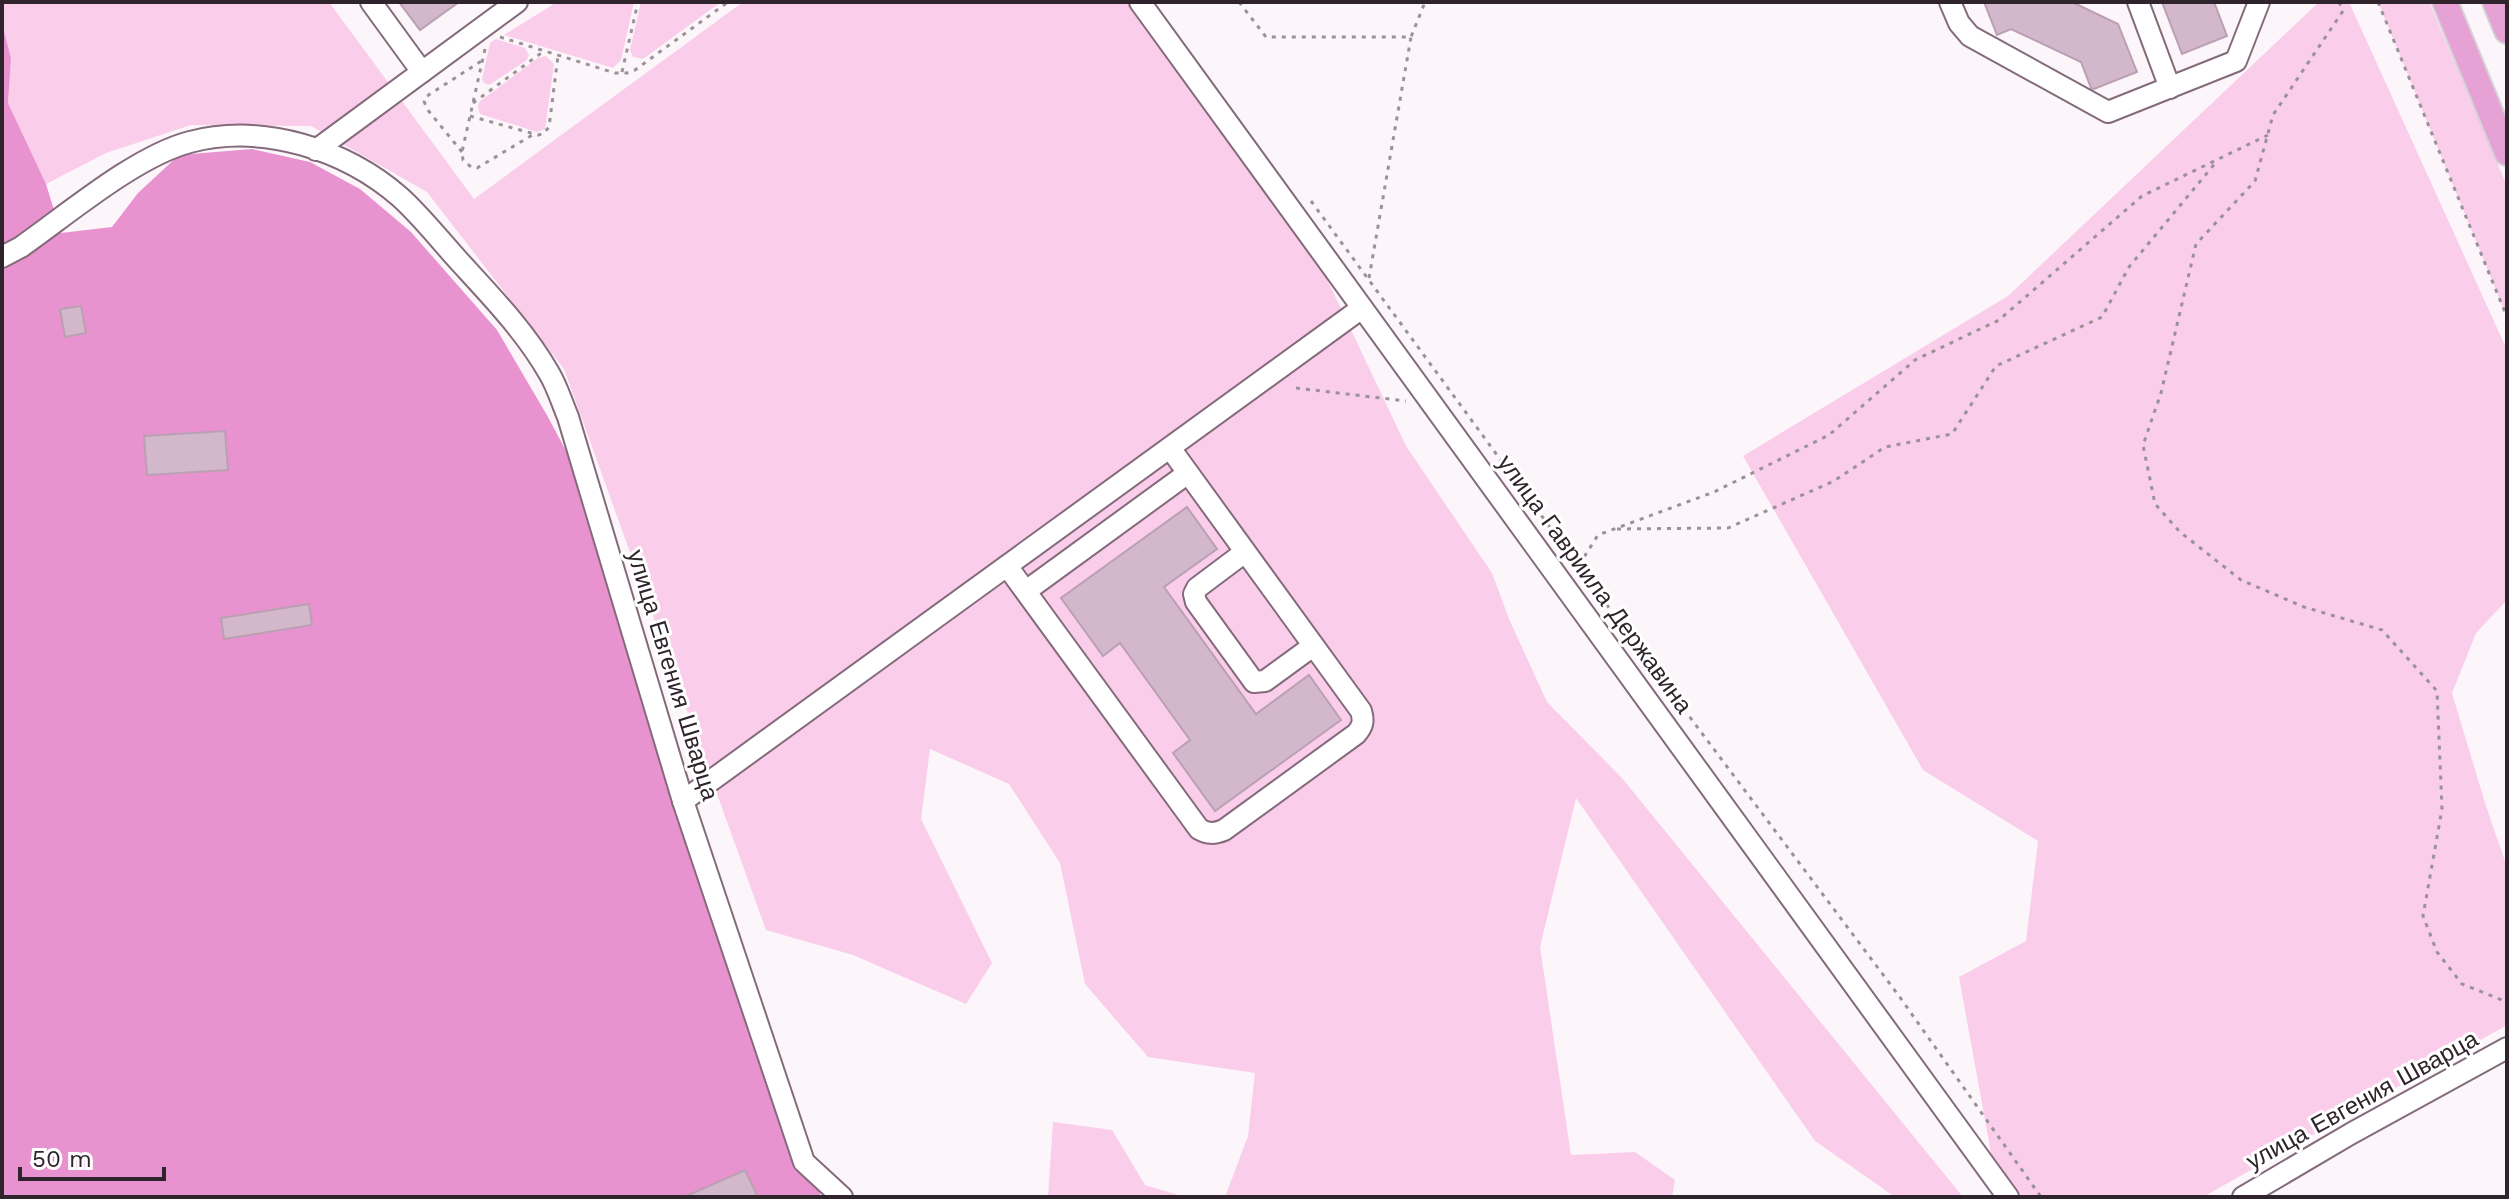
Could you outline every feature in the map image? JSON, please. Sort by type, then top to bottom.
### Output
[{"type":"main road","points":[[2495,2],[2507,31]]},
{"type":"main road","points":[[2445,4],[2507,153]]},
{"type":"street","points":[[371,2],[422,72]]},
{"type":"street","points":[[316,150],[422,72],[486,30],[517,2]]},
{"type":"street","name":"улица Гавриила Державина","points":[[1140,2],[2008,1197]]},
{"type":"street","points":[[1950,2],[1959,23],[1970,36],[2108,112],[2236,61],[2259,2]]},
{"type":"street","points":[[2138,2],[2170,88]]},
{"type":"street","name":"улица Евгения Шварца","points":[[2,257],[21,247],[129,170],[162,152],[190,142],[228,136],[262,137],[316,150],[340,159],[375,179],[401,198],[504,309],[549,373],[568,417],[683,801],[804,1162],[842,1197]]},
{"type":"street","points":[[683,801],[1362,308]]},
{"type":"street","points":[[1007,566],[1199,829],[1216,834],[1224,830],[1356,734],[1364,719],[1170,448]]},
{"type":"street","points":[[1026,591],[1188,473]]},
{"type":"street","points":[[1245,552],[1194,591],[1196,602],[1205,615],[1257,683],[1265,681],[1313,646]]},
{"type":"street","name":"улица Евгения Шварца","points":[[2243,1197],[2507,1048]]},
{"type":"path","points":[[622,73],[638,2]]},
{"type":"path","points":[[462,152],[483,60],[486,30],[544,51],[622,73],[635,70],[728,2]]},
{"type":"path","points":[[1239,2],[1266,37],[1411,37]]},
{"type":"path","points":[[1368,279],[1411,37],[1425,2]]},
{"type":"path","points":[[2339,2],[2343,11],[2273,115],[2255,181],[2196,244],[2161,393],[2143,445],[2155,504],[2180,532],[2241,580],[2304,607],[2382,630],[2437,691],[2442,809],[2423,916],[2437,952],[2462,984],[2507,1002]]},
{"type":"path","points":[[2378,2],[2507,317]]},
{"type":"path","points":[[473,103],[544,51]]},
{"type":"path","points":[[470,116],[543,134],[549,127],[558,55]]},
{"type":"path","points":[[483,60],[427,96],[424,101],[427,109],[462,152],[465,163],[477,168],[534,134]]},
{"type":"path","points":[[1560,581],[1579,566],[1598,535],[1714,492],[1829,435],[1915,360],[1999,320],[2142,196],[2268,135]]},
{"type":"path","points":[[1615,529],[1728,528],[1834,481],[1885,447],[1952,434],[1996,366],[2102,317],[2129,267],[2219,158]]},
{"type":"path","points":[[1304,192],[1899,996],[2041,1197]]},
{"type":"path","points":[[1296,388],[1414,402],[1443,380]]},
{"type":"shaded area","points":[[2,2],[329,2],[474,199],[743,2],[1127,2],[1300,222],[1406,446],[1492,573],[1509,619],[1547,702],[1622,778],[1963,1197],[1895,1197],[1815,1141],[1576,798],[1540,947],[1571,1155],[1635,1152],[1675,1180],[1672,1197],[1225,1197],[1248,1136],[1255,1073],[1148,1057],[1085,984],[1060,863],[1009,784],[930,749],[921,819],[992,963],[966,1004],[853,955],[766,930],[564,369],[427,192],[311,126],[191,125],[106,153],[46,184],[8,103],[11,58],[2,23]]},
{"type":"shaded area","points":[[557,2],[634,2],[621,60],[613,68],[504,35]]},
{"type":"shaded area","points":[[641,2],[721,2],[643,59],[633,57],[630,50]]},
{"type":"shaded area","points":[[2319,2],[2349,2],[2507,350],[2507,600],[2476,633],[2452,693],[2507,867],[2507,1025],[2203,1197],[1999,1197],[1959,977],[2026,941],[2038,841],[1923,770],[1743,456],[2008,296]]},
{"type":"shaded area","points":[[2378,2],[2429,2],[2507,186],[2507,317]]},
{"type":"shaded area","points":[[2,23],[11,58],[8,103],[46,184],[61,233],[112,227],[138,193],[179,155],[252,149],[310,162],[360,189],[411,232],[497,330],[582,481],[821,1197],[2,1197]]},
{"type":"shaded area","points":[[496,39],[525,48],[529,55],[527,60],[489,85],[482,79],[490,43]]},
{"type":"shaded area","points":[[546,56],[554,64],[545,129],[537,132],[480,114],[479,102],[538,58]]},
{"type":"shaded area","points":[[1053,1122],[1112,1130],[1145,1185],[1185,1197],[1048,1197]]},
{"type":"building","points":[[399,2],[459,2],[420,30]]},
{"type":"building","points":[[1984,2],[2072,2],[2118,24],[2137,72],[2091,88],[2081,62],[2011,29],[1997,35]]},
{"type":"building","points":[[2162,2],[2214,2],[2227,36],[2182,54]]},
{"type":"building","points":[[81,306],[86,333],[65,337],[60,309]]},
{"type":"building","points":[[225,431],[228,470],[147,475],[144,436]]},
{"type":"building","points":[[1187,507],[1217,549],[1164,587],[1256,714],[1309,675],[1341,720],[1215,811],[1173,753],[1190,740],[1120,643],[1103,656],[1061,598]]},
{"type":"building","points":[[309,604],[312,625],[224,639],[221,618]]},
{"type":"building","points":[[745,1170],[758,1197],[684,1197]]}]
